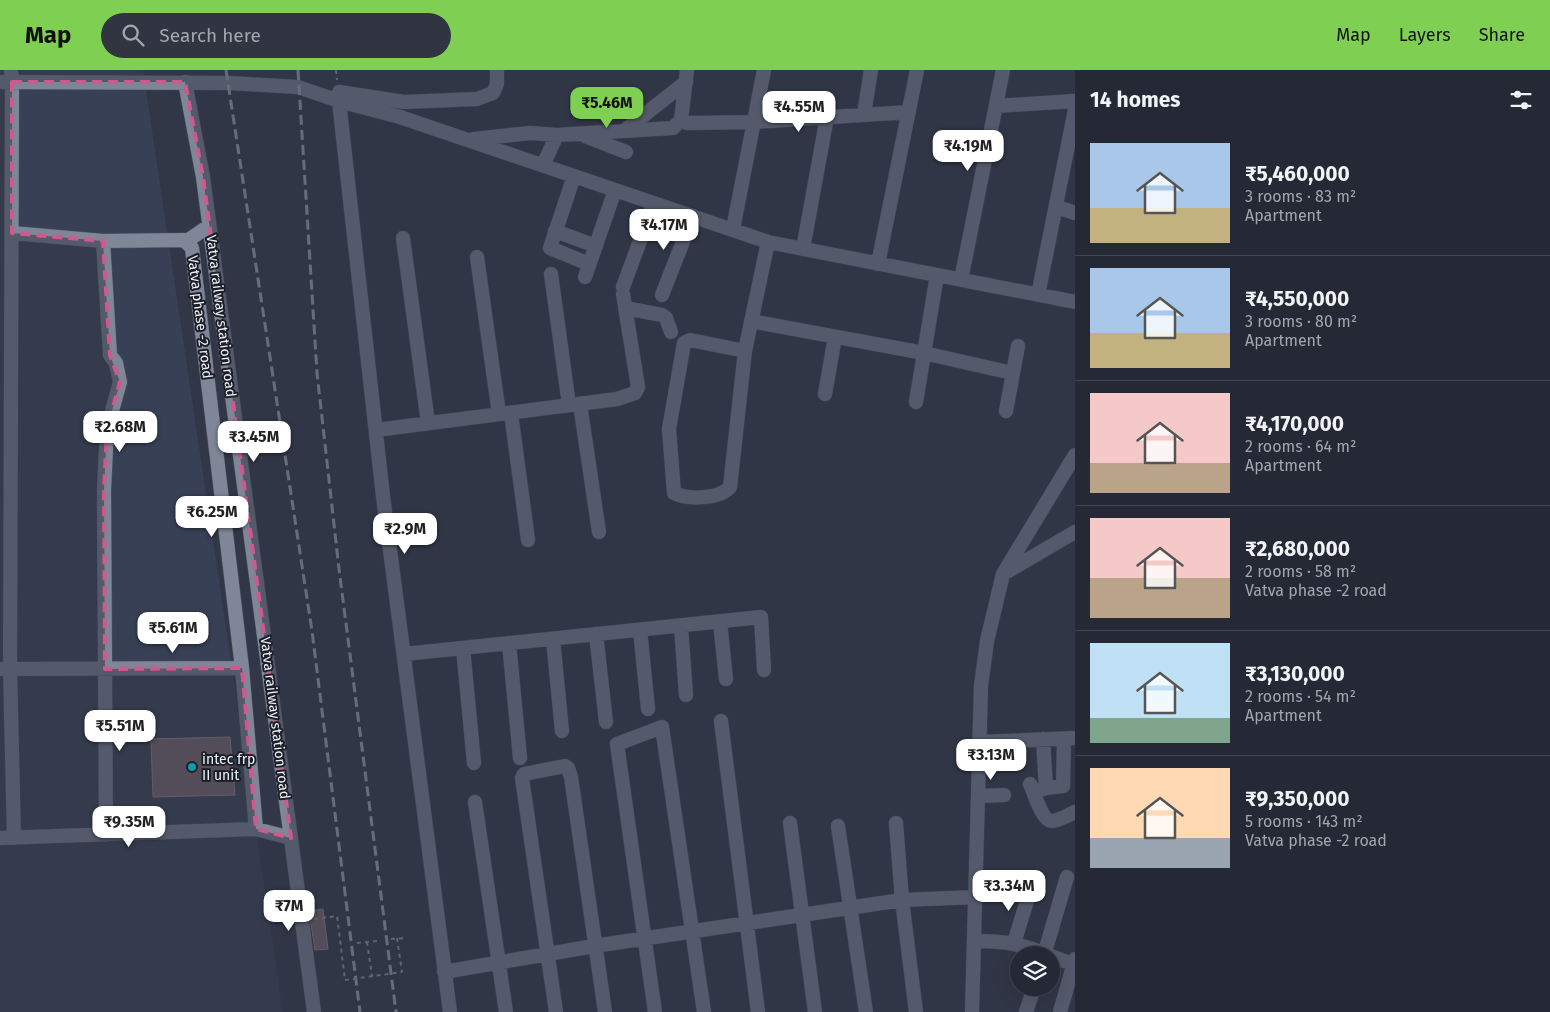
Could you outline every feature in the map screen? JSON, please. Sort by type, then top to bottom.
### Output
[{"type":"street","points":[[339,97],[404,102],[477,98],[493,93],[497,84],[497,70]]},
{"type":"street","points":[[732,229],[764,70]]},
{"type":"street","points":[[864,114],[871,70]]},
{"type":"street","points":[[878,264],[917,70]]},
{"type":"street","points":[[961,280],[1002,70]]},
{"type":"street","points":[[292,843],[256,830],[7,838],[5,669],[12,233],[8,78],[162,76],[185,82],[215,76],[298,87],[339,97],[400,117],[768,242],[1075,302]]},
{"type":"street","points":[[467,140],[530,133],[557,135],[668,128],[679,124],[687,76]]},
{"type":"street","points":[[624,131],[687,76]]},
{"type":"street","name":"Vatva railway station road","points":[[185,82],[203,177],[314,1012]]},
{"type":"street","points":[[339,97],[376,430],[450,1012]]},
{"type":"street","points":[[996,106],[1075,101]]},
{"type":"street","points":[[687,123],[754,122],[909,112]]},
{"type":"street","points":[[1038,295],[1074,115]]},
{"type":"street","points":[[803,249],[827,117]]},
{"type":"street","points":[[579,134],[626,152]]},
{"type":"street","points":[[543,165],[557,135]]},
{"type":"street","points":[[574,176],[550,246],[552,250],[587,270],[615,190]]},
{"type":"street","points":[[376,430],[617,399],[629,396],[637,390],[624,296],[654,203]]},
{"type":"street","points":[[1057,207],[1075,213]]},
{"type":"street","points":[[662,296],[693,216]]},
{"type":"street","points":[[187,241],[209,226]]},
{"type":"street","points":[[555,231],[596,246]]},
{"type":"street","name":"Vatva phase -2 road","points":[[12,233],[103,241],[172,239],[187,241],[194,254],[242,668],[256,830]]},
{"type":"street","points":[[403,238],[428,423]]},
{"type":"street","points":[[103,241],[110,355],[116,363],[120,382],[107,429],[104,490],[106,834]]},
{"type":"street","points":[[745,351],[690,340],[684,343],[670,429],[674,493],[684,496],[720,495],[730,487],[745,351],[768,242]]},
{"type":"street","points":[[477,257],[528,540]]},
{"type":"street","points":[[551,274],[599,532]]},
{"type":"street","points":[[916,402],[937,275]]},
{"type":"street","points":[[624,296],[666,318],[671,332]]},
{"type":"street","points":[[751,321],[924,353],[1012,373]]},
{"type":"street","points":[[825,394],[835,336]]},
{"type":"street","points":[[1006,411],[1018,346]]},
{"type":"street","points":[[972,1012],[976,942],[983,663],[1002,574],[1075,455]]},
{"type":"street","points":[[1002,574],[1075,532]]},
{"type":"street","points":[[404,654],[761,617],[764,670]]},
{"type":"street","points":[[720,622],[726,680]]},
{"type":"street","points":[[681,626],[686,694]]},
{"type":"street","points":[[640,630],[648,709]]},
{"type":"street","points":[[596,634],[606,722]]},
{"type":"street","points":[[553,639],[562,731]]},
{"type":"street","points":[[509,643],[520,758]]},
{"type":"street","points":[[463,648],[474,763]]},
{"type":"street","points":[[5,669],[242,668]]},
{"type":"street","points":[[721,721],[758,1012]]},
{"type":"street","points":[[655,1012],[617,744],[662,727],[704,1012]]},
{"type":"street","points":[[980,742],[1070,738],[1063,786],[1036,788]]},
{"type":"street","points":[[1044,740],[1036,788],[1043,815],[1048,820],[1053,821],[1075,812]]},
{"type":"street","points":[[556,1012],[522,778],[524,774],[565,766],[568,768],[571,777],[605,1012]]},
{"type":"street","points":[[979,796],[1004,795]]},
{"type":"street","points":[[474,802],[506,1012]]},
{"type":"street","points":[[790,823],[815,1012]]},
{"type":"street","points":[[896,823],[902,900],[916,1012]]},
{"type":"street","points":[[838,826],[866,1012]]},
{"type":"street","points":[[1049,946],[1067,877]]},
{"type":"street","points":[[1014,943],[1030,888]]},
{"type":"street","points":[[444,972],[594,946],[902,900],[977,897]]},
{"type":"street","points":[[976,942],[1014,943],[1022,946]]},
{"type":"street","points":[[1060,959],[1074,963],[1060,1012]]},
{"type":"street","points":[[1026,1012],[1031,996]]},
{"type":"path","points":[[302,921],[337,916],[345,980],[402,972],[397,938]]},
{"type":"path","points":[[391,939],[405,938]]},
{"type":"path","points":[[357,943],[378,940]]},
{"type":"path","points":[[367,942],[372,976]]},
{"type":"highlighted area","points":[[12,82],[185,82],[203,177],[291,838],[256,829],[242,668],[105,669],[104,490],[107,429],[120,382],[110,355],[103,241],[12,233]]},
{"type":"shaded area","points":[[0,70],[143,70],[283,1012],[0,1012]]},
{"type":"building","name":"intec frp II unit","points":[[230,737],[235,795],[153,797],[151,739]]},
{"type":"building","points":[[323,909],[328,949],[315,950],[309,911]]},
{"type":"railway","points":[[226,70],[312,631],[360,1012]]},
{"type":"railway","points":[[298,70],[317,373],[339,569],[396,1012]]},
{"type":"place","name":"intec frp II unit","points":[[192,767]]}]
